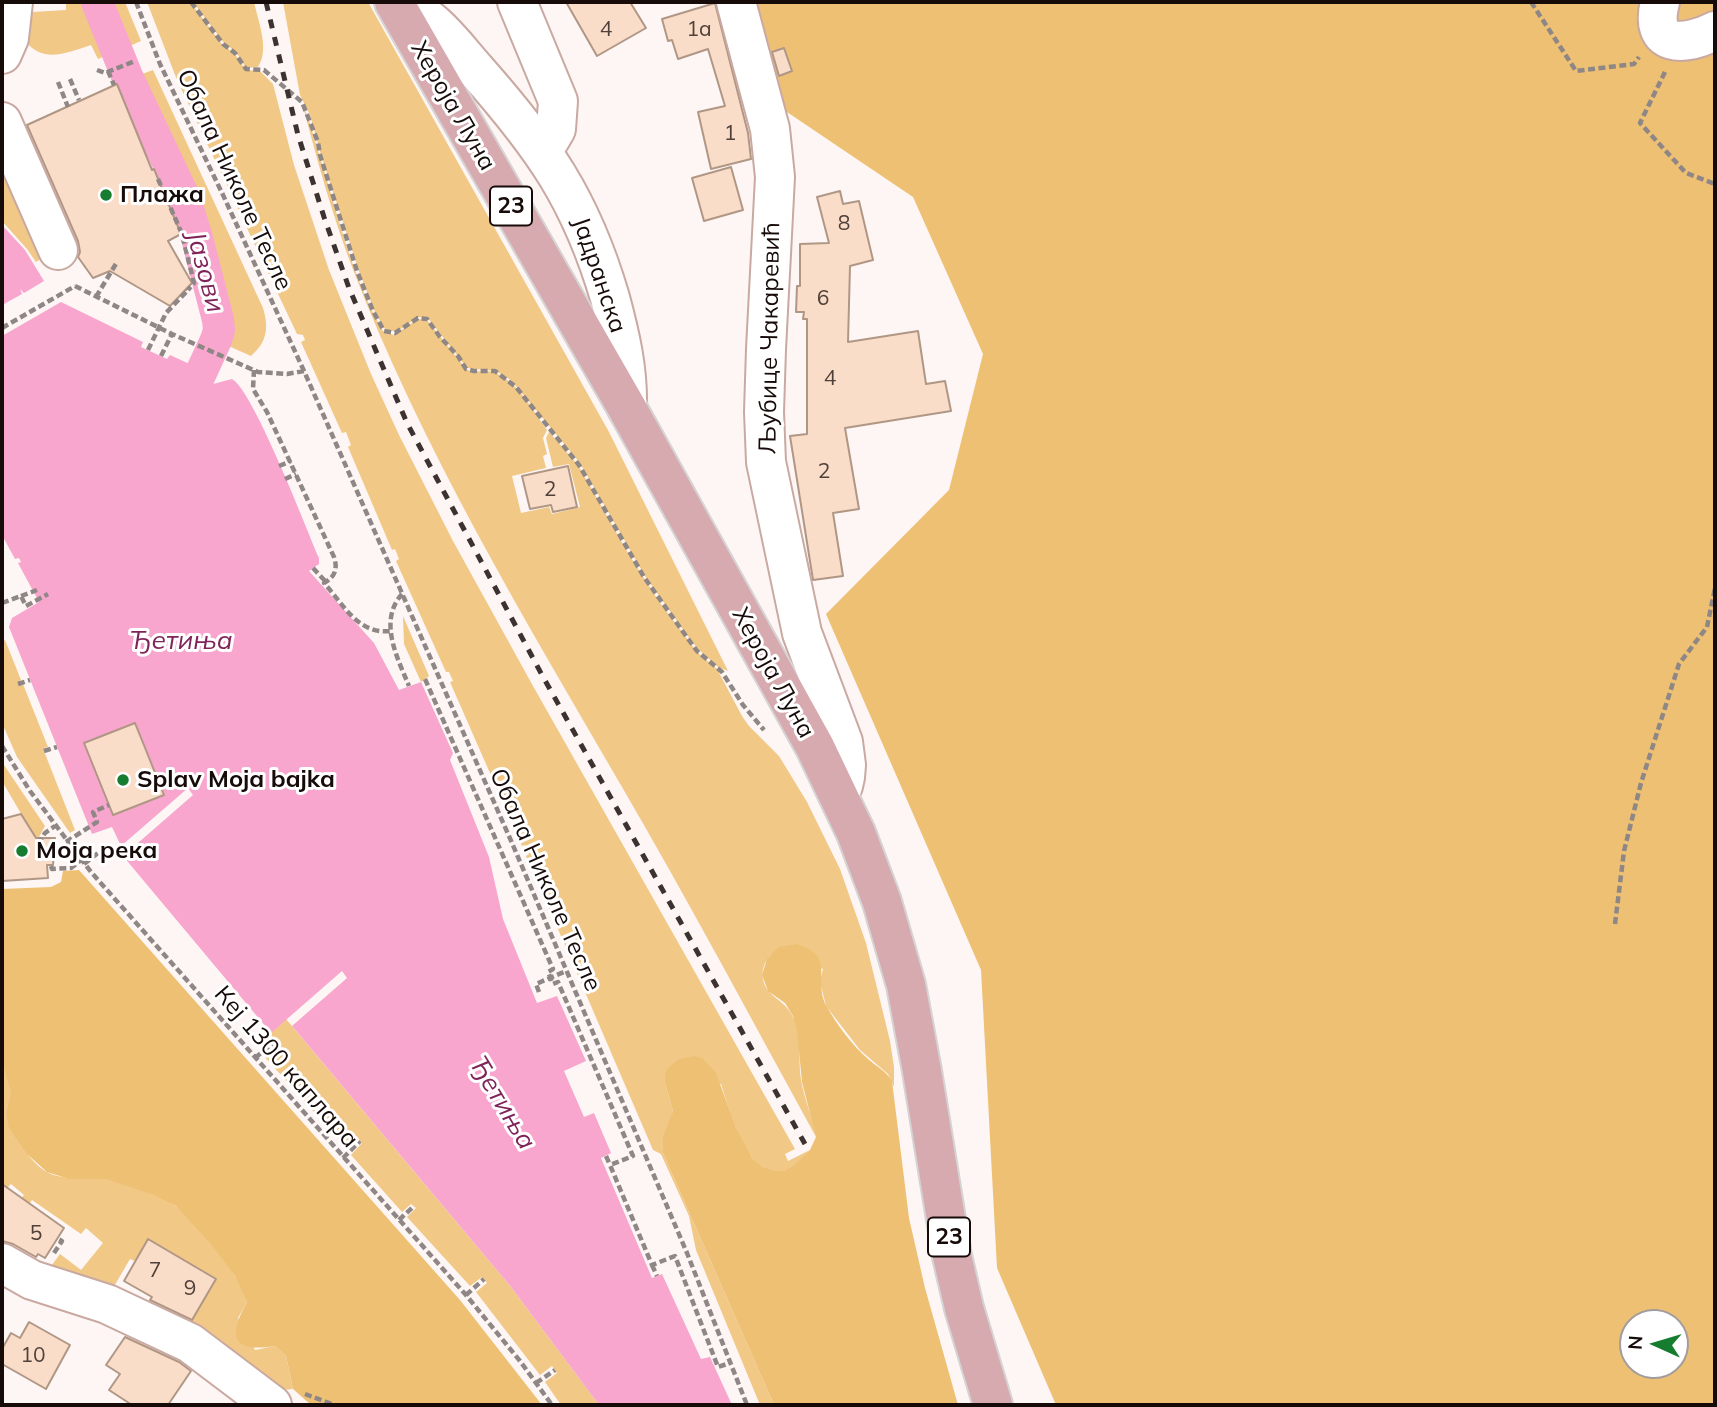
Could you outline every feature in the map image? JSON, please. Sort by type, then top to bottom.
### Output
[{"type":"main road","name":"Хероја Луна","points":[[395,3],[627,408],[838,792],[864,852],[895,943],[914,1024],[952,1256],[964,1308],[993,1405]]},
{"type":"street","points":[[2,54],[9,38],[13,2]]},
{"type":"street","points":[[517,2],[558,100],[556,129],[543,151]]},
{"type":"street","name":"Љубице Чакаревић","points":[[736,2],[770,129],[775,177],[764,412],[766,462],[802,634],[843,742],[845,778],[838,792]]},
{"type":"street","name":"Јадранска","points":[[395,3],[408,6],[439,28],[516,115],[569,193],[598,257],[624,354],[627,408]]},
{"type":"street","points":[[1666,24],[1701,38],[1715,31]]},
{"type":"street","points":[[2,122],[58,250]]},
{"type":"street","points":[[2,1263],[32,1280],[107,1304],[190,1343],[272,1405]]},
{"type":"path","name":"Обала Николе Тесле","points":[[136,2],[160,64],[304,371],[402,594],[687,1253],[747,1405]]},
{"type":"path","points":[[191,2],[246,69],[264,70],[304,105],[357,271],[384,331],[396,333],[418,318],[427,319],[466,369],[474,372],[495,372],[510,381],[579,464],[644,577],[685,636],[697,651],[722,672],[743,705],[767,733]]},
{"type":"path","points":[[1531,2],[1576,71],[1634,64],[1666,24]]},
{"type":"path","points":[[1666,24],[1640,123],[1686,173],[1715,184]]},
{"type":"path","points":[[97,71],[111,70],[135,61]]},
{"type":"path","points":[[111,70],[114,85]]},
{"type":"path","points":[[70,79],[79,100]]},
{"type":"path","points":[[58,82],[68,107]]},
{"type":"path","points":[[148,350],[166,313],[194,283],[182,234],[158,179]]},
{"type":"path","points":[[96,297],[117,262]]},
{"type":"path","points":[[2,328],[75,286],[158,328],[254,370],[272,374],[304,371]]},
{"type":"path","points":[[161,356],[172,334]]},
{"type":"path","points":[[254,370],[253,389],[267,412],[336,562],[333,576],[326,582]]},
{"type":"path","points":[[279,466],[290,461]]},
{"type":"path","points":[[285,478],[296,474]]},
{"type":"path","points":[[313,568],[364,627],[376,632],[391,631]]},
{"type":"path","points":[[1615,925],[1625,851],[1642,783],[1679,664],[1707,627],[1715,588]]},
{"type":"path","points":[[2,603],[37,590]]},
{"type":"path","points":[[21,596],[26,606],[48,594]]},
{"type":"path","points":[[402,594],[394,605],[391,631],[409,686]]},
{"type":"path","points":[[18,684],[30,679]]},
{"type":"path","points":[[425,679],[553,969],[548,972],[550,978],[553,984],[558,982],[633,1156],[610,1165]]},
{"type":"path","name":"Кеј 1300 каплара","points":[[2,746],[67,843],[466,1295],[552,1405]]},
{"type":"path","points":[[44,750],[57,746]]},
{"type":"path","points":[[58,851],[97,822],[93,812],[109,805]]},
{"type":"path","points":[[40,843],[45,833],[55,826]]},
{"type":"path","points":[[51,866],[52,869],[71,868],[103,849]]},
{"type":"path","points":[[539,992],[536,984],[566,971]]},
{"type":"path","points":[[255,1058],[272,1044]]},
{"type":"path","points":[[343,1158],[360,1141]]},
{"type":"path","points":[[606,1156],[657,1276]]},
{"type":"path","points":[[399,1220],[414,1206]]},
{"type":"path","points":[[55,1251],[62,1241],[58,1239]]},
{"type":"path","points":[[652,1265],[674,1256],[718,1367],[730,1363]]},
{"type":"path","points":[[466,1295],[484,1279]]},
{"type":"path","points":[[536,1383],[555,1370]]},
{"type":"shaded area","points":[[32,2],[32,12],[66,10],[66,2],[89,2],[110,54],[98,59],[91,45],[56,55],[32,48],[25,41]]},
{"type":"shaded area","points":[[106,2],[125,2],[141,41],[125,48]]},
{"type":"shaded area","points":[[147,2],[190,2],[246,70],[260,71],[273,84],[294,165],[329,270],[399,435],[453,541],[533,686],[795,1149],[785,1154],[788,1161],[810,1150],[788,1170],[771,1171],[750,1155],[735,1125],[721,1084],[665,1083],[673,1111],[663,1153],[774,1405],[760,1405],[696,1250],[689,1216],[661,1154],[653,1150],[533,871],[535,866],[529,863],[526,856],[529,854],[525,845],[522,846],[450,682],[453,681],[449,672],[446,672],[396,561],[399,559],[395,549],[392,550],[348,447],[351,445],[346,432],[342,433],[301,342],[305,340],[303,335],[297,334],[177,80]]},
{"type":"shaded area","points":[[193,2],[254,2],[263,44],[258,67],[246,68],[236,52],[224,43]]},
{"type":"shaded area","points":[[283,2],[368,2],[609,432],[728,671],[718,667],[687,635],[645,576],[580,463],[511,380],[496,371],[467,368],[428,318],[418,317],[394,331],[384,328],[359,271],[310,115],[300,95]]},
{"type":"shaded area","points":[[755,2],[1715,2],[1715,1405],[1056,1405],[997,1268],[981,970],[826,614],[949,490],[983,354],[913,197],[781,108]]},
{"type":"shaded area","points":[[153,70],[263,308],[265,334],[251,356],[224,344],[229,331],[227,313],[197,204],[137,76]]},
{"type":"shaded area","points":[[123,83],[170,184],[189,248],[173,204],[119,84]]},
{"type":"shaded area","points":[[303,106],[354,268],[383,331],[394,335],[418,319],[427,320],[466,369],[493,372],[517,389],[547,430],[543,438],[547,454],[543,456],[546,468],[512,476],[521,513],[549,507],[552,514],[580,507],[569,464],[553,467],[546,438],[549,432],[578,465],[658,600],[697,652],[717,669],[742,716],[779,756],[807,802],[840,869],[866,943],[894,1067],[894,1087],[888,1074],[860,1050],[826,1006],[820,982],[823,969],[772,953],[764,966],[763,979],[766,988],[789,1010],[795,1022],[801,1079],[816,1137],[672,874],[512,596],[442,467],[380,335],[352,267],[325,187]]},
{"type":"shaded area","points":[[2,141],[50,253],[36,262],[2,221]]},
{"type":"shaded area","points":[[403,616],[429,676],[421,682],[404,644]]},
{"type":"shaded area","points":[[5,640],[21,680],[18,684],[23,684],[48,747],[44,748],[44,751],[75,830],[70,833],[17,757],[2,723],[2,642]]},
{"type":"shaded area","points":[[2,762],[45,826],[37,841],[2,781]]},
{"type":"shaded area","points":[[79,870],[460,1300],[542,1405],[311,1405],[293,1389],[286,1356],[275,1346],[250,1347],[238,1340],[237,1325],[247,1302],[235,1276],[211,1244],[176,1206],[154,1195],[106,1179],[69,1179],[47,1172],[27,1154],[9,1128],[6,1112],[11,1093],[2,1061],[2,889],[51,887],[61,882],[63,871]]},
{"type":"shaded area","points":[[797,944],[809,949],[820,962],[823,997],[836,1021],[857,1048],[892,1081],[909,1218],[925,1288],[958,1405],[774,1405],[663,1153],[663,1137],[673,1111],[665,1075],[668,1068],[679,1059],[694,1056],[702,1058],[716,1073],[736,1128],[752,1158],[762,1167],[784,1171],[810,1150],[816,1137],[802,1082],[793,1016],[785,1003],[768,991],[762,975],[772,953],[779,947]]},
{"type":"shaded area","points":[[286,1019],[511,1287],[599,1405],[561,1405],[545,1382],[557,1373],[552,1366],[540,1375],[476,1292],[487,1283],[482,1277],[470,1286],[407,1217],[416,1208],[411,1204],[402,1212],[351,1155],[362,1143],[358,1139],[347,1149],[264,1056],[275,1047],[267,1035]]},
{"type":"shaded area","points":[[2,1061],[12,1093],[6,1112],[34,1162],[56,1176],[107,1179],[153,1194],[177,1207],[208,1238],[235,1277],[247,1302],[238,1318],[255,1350],[275,1346],[286,1356],[293,1389],[274,1391],[187,1328],[216,1279],[148,1239],[135,1261],[130,1259],[109,1295],[46,1273],[60,1254],[81,1270],[103,1243],[86,1228],[81,1234],[32,1200],[18,1220],[8,1213],[24,1195],[11,1184],[6,1189],[2,1186]]},
{"type":"water","points":[[2,225],[25,250],[44,281],[24,293],[20,289],[22,294],[4,304],[2,301]]},
{"type":"water","name":"Ђетиња","points":[[61,302],[143,342],[141,347],[167,359],[170,355],[194,366],[198,364],[207,367],[213,384],[232,379],[253,407],[319,558],[319,564],[309,571],[374,643],[399,690],[421,682],[453,753],[450,760],[489,857],[503,919],[537,1003],[557,996],[586,1061],[564,1071],[584,1117],[594,1113],[611,1153],[601,1158],[652,1278],[662,1274],[701,1359],[710,1357],[732,1405],[599,1405],[511,1287],[292,1026],[347,978],[342,971],[271,1033],[123,856],[193,795],[188,788],[121,846],[112,827],[92,834],[9,627],[12,618],[39,602],[18,563],[21,562],[19,558],[15,559],[2,535],[2,336]]},
{"type":"building","points":[[566,2],[630,2],[646,28],[597,56]]},
{"type":"building","points":[[715,3],[748,133],[751,159],[711,169],[698,112],[725,106],[708,49],[678,59],[672,40],[668,41],[662,19]]},
{"type":"building","points":[[784,48],[792,71],[779,76],[772,52]]},
{"type":"building","name":"Плажа","points":[[117,84],[181,234],[168,241],[192,283],[170,306],[110,271],[93,278],[78,257],[78,241],[27,125]]},
{"type":"building","points":[[731,167],[743,210],[704,221],[692,178]]},
{"type":"building","points":[[840,191],[843,204],[859,201],[873,260],[850,266],[848,342],[918,331],[926,384],[945,381],[951,411],[845,428],[859,509],[833,513],[843,576],[813,580],[790,436],[807,434],[807,319],[803,319],[804,312],[796,312],[797,286],[800,286],[800,244],[829,243],[817,197]]},
{"type":"building","points":[[568,466],[577,507],[553,512],[551,505],[530,509],[522,476]]},
{"type":"building","points":[[135,723],[164,795],[113,815],[84,743]]},
{"type":"building","name":"Моја река","points":[[21,814],[36,838],[55,838],[53,865],[47,865],[48,878],[2,881],[2,819]]},
{"type":"building","points":[[2,1184],[64,1228],[45,1258],[38,1254],[36,1257],[2,1241]]},
{"type":"building","points":[[148,1239],[216,1279],[192,1320],[150,1300],[152,1297],[124,1281]]},
{"type":"building","points":[[29,1322],[70,1345],[46,1389],[2,1364],[2,1349],[11,1333],[20,1338]]},
{"type":"building","points":[[125,1337],[179,1362],[191,1371],[168,1405],[132,1405],[109,1390],[120,1374],[106,1365]]},
{"type":"waterway","name":"Јазови","points":[[97,2],[127,76],[185,199],[218,320],[216,340],[187,403]]},
{"type":"railway","points":[[266,2],[298,135],[324,217],[349,288],[407,423],[542,675],[805,1144]]},
{"type":"place","name":"Плажа","points":[[106,195]]},
{"type":"place","name":"Splav Moja bajka","points":[[123,780]]},
{"type":"place","name":"Моја река","points":[[22,851]]}]
